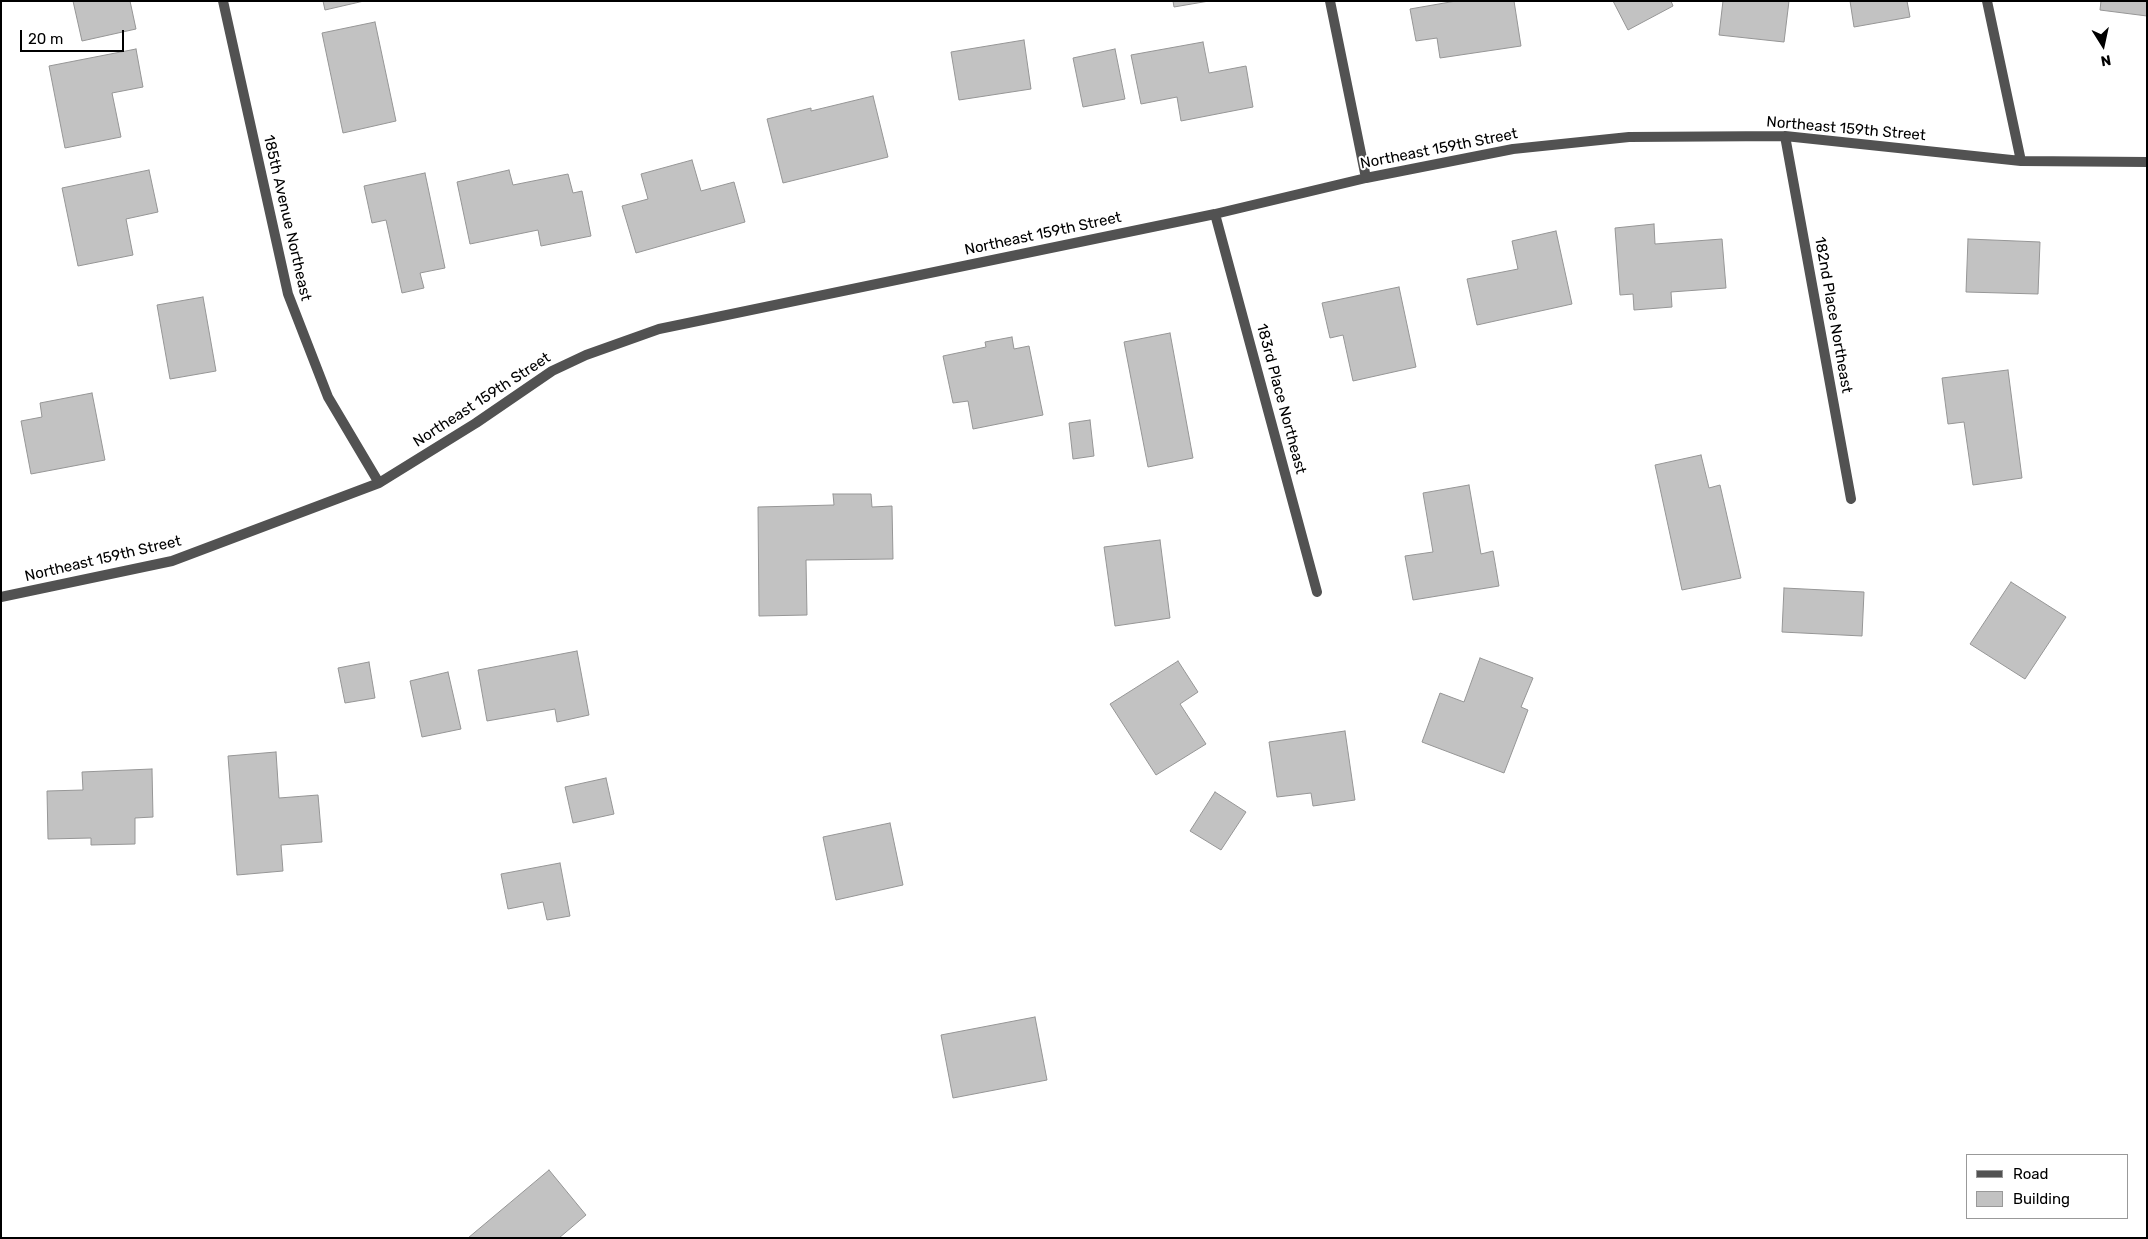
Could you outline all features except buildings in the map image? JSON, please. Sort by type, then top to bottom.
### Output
[{"type":"street","name":"185th Avenue Northeast","points":[[223,1],[288,294],[328,398],[379,483]]},
{"type":"street","points":[[1330,1],[1366,178]]},
{"type":"street","points":[[1987,1],[2021,161]]},
{"type":"street","name":"Northeast 159th Street","points":[[1,597],[172,561],[379,483],[476,423],[552,371],[586,355],[658,329],[1215,214],[1366,178],[1513,149],[1629,137],[1785,136],[2021,161],[2147,162]]},
{"type":"street","name":"182nd Place Northeast","points":[[1785,136],[1851,499]]},
{"type":"street","name":"183rd Place Northeast","points":[[1215,214],[1317,592]]}]
